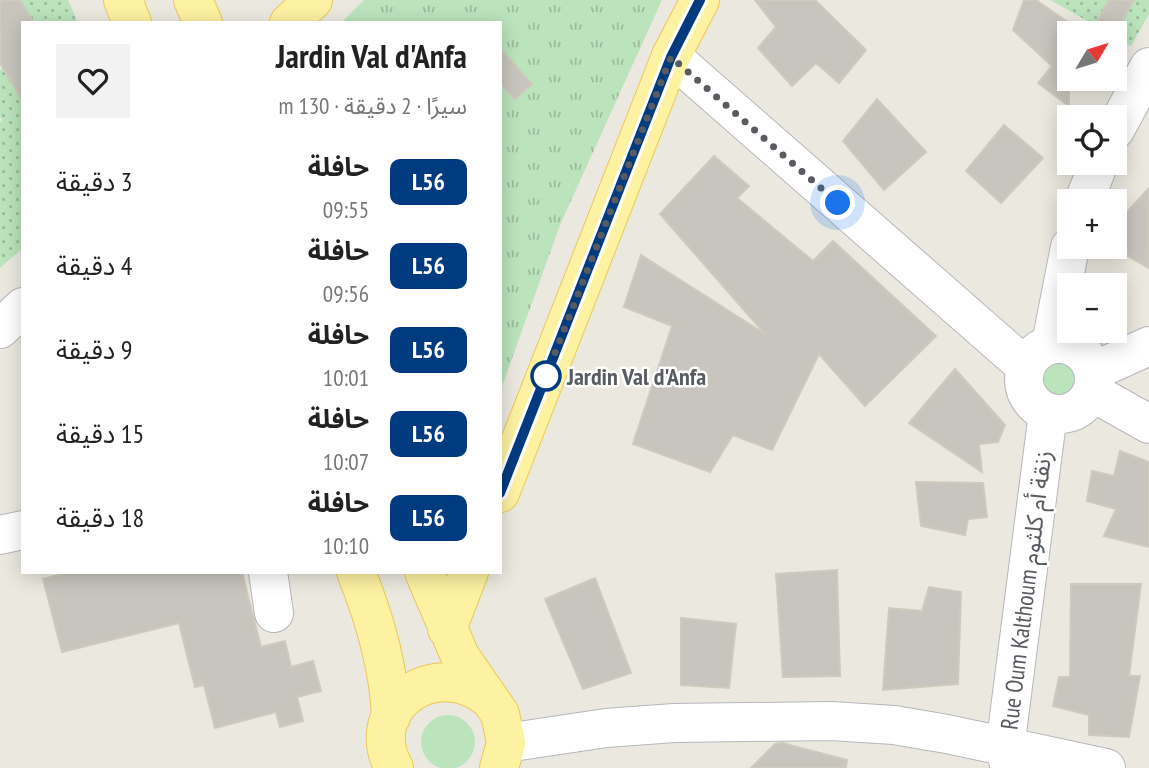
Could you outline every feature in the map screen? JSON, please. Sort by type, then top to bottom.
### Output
[{"type":"main road","points":[[123,0],[131,21]]},
{"type":"main road","points":[[193,0],[202,21]]},
{"type":"main road","points":[[291,21],[313,0]]},
{"type":"main road","points":[[502,488],[671,57],[700,0]]},
{"type":"main road","points":[[357,574],[368,601],[390,688],[386,748]]},
{"type":"main road","points":[[425,574],[460,656],[500,714],[503,760]]},
{"type":"main road","points":[[447,629],[469,574]]},
{"type":"main road","points":[[386,748],[405,697],[420,687],[437,681],[462,683],[488,698]]},
{"type":"street","points":[[671,57],[1038,356]]},
{"type":"street","points":[[1127,108],[1149,67]]},
{"type":"street","points":[[1066,259],[1038,356],[1023,378],[1025,390],[1038,407],[1048,413],[1059,414],[1079,408],[1093,382],[1149,346]]},
{"type":"street","points":[[0,329],[21,309]]},
{"type":"street","points":[[1038,356],[1073,346],[1089,361],[1093,382],[1149,424]]},
{"type":"street","name":"Rue Oum Kalthoum زنقة أم كلثوم","points":[[1007,762],[1048,413]]},
{"type":"street","points":[[0,535],[21,530]]},
{"type":"street","points":[[268,574],[274,613]]},
{"type":"street","points":[[503,760],[606,728],[674,723],[831,721],[894,725],[947,734],[1007,762],[1106,768]]},
{"type":"green space","points":[[20,0],[68,0],[77,21],[33,21]]},
{"type":"green space","name":"Jardin Val d'Anfa","points":[[364,0],[662,0],[560,225],[502,386],[502,21],[343,21]]},
{"type":"green space","points":[[1050,0],[1109,0],[1105,8],[1124,19],[1134,0],[1149,0],[1149,14],[1131,46],[1127,44],[1127,21],[1088,21]]},
{"type":"green space","points":[[3,68],[21,98],[21,250],[0,268],[2,120],[0,70]]},
{"type":"green space","points":[[1060,359],[1073,365],[1079,378],[1073,391],[1060,397],[1047,391],[1041,378],[1047,365]]},
{"type":"green space","points":[[448,715],[467,723],[475,742],[467,761],[448,769],[429,761],[421,742],[429,723]]},
{"type":"building","points":[[0,0],[20,0],[33,21],[21,21],[21,98],[0,63]]},
{"type":"building","points":[[755,0],[815,0],[866,50],[839,83],[816,63],[792,86],[758,48],[776,27]]},
{"type":"building","points":[[1024,0],[1036,0],[1066,21],[1057,21],[1057,91],[1069,91],[1069,105],[1038,83],[1052,66],[1013,30]]},
{"type":"building","points":[[1109,0],[1134,0],[1123,21],[1098,21]]},
{"type":"building","points":[[502,50],[532,84],[515,99],[502,85]]},
{"type":"building","points":[[877,99],[926,152],[884,190],[843,141]]},
{"type":"building","points":[[1004,125],[1043,158],[1001,203],[966,171]]},
{"type":"building","points":[[714,156],[749,186],[737,198],[813,261],[833,241],[936,336],[865,406],[819,354],[772,450],[733,435],[710,472],[633,444],[672,326],[624,307],[641,255],[765,334],[660,214]]},
{"type":"building","points":[[1149,188],[1149,268],[1127,256],[1127,212]]},
{"type":"building","points":[[955,369],[1005,425],[998,442],[979,444],[982,472],[909,423]]},
{"type":"building","points":[[1120,451],[1149,462],[1149,547],[1104,536],[1116,509],[1087,501],[1092,471],[1114,476]]},
{"type":"building","points":[[916,482],[983,483],[987,517],[968,519],[965,535],[921,526]]},
{"type":"building","points":[[837,570],[840,676],[783,677],[776,574]]},
{"type":"building","points":[[62,574],[243,574],[261,647],[285,641],[291,667],[313,661],[321,691],[297,697],[303,721],[280,727],[276,712],[215,728],[204,685],[195,687],[179,623],[62,652],[43,579]]},
{"type":"building","points":[[595,578],[631,673],[583,689],[545,599]]},
{"type":"building","points":[[1071,584],[1141,584],[1129,676],[1140,676],[1129,737],[1089,735],[1089,715],[1053,706],[1059,677],[1070,677]]},
{"type":"building","points":[[929,587],[961,592],[958,684],[883,690],[889,608],[922,611]]},
{"type":"building","points":[[681,618],[736,624],[729,688],[681,685]]},
{"type":"building","points":[[782,743],[847,760],[846,768],[751,768],[775,744]]},
{"type":"bus line","name":"L56","points":[[502,488],[671,57],[700,0]]},
{"type":"place","name":"Jardin Val d'Anfa","points":[[546,376]]},
{"type":"route","points":[[546,376],[671,57],[838,203]]}]
